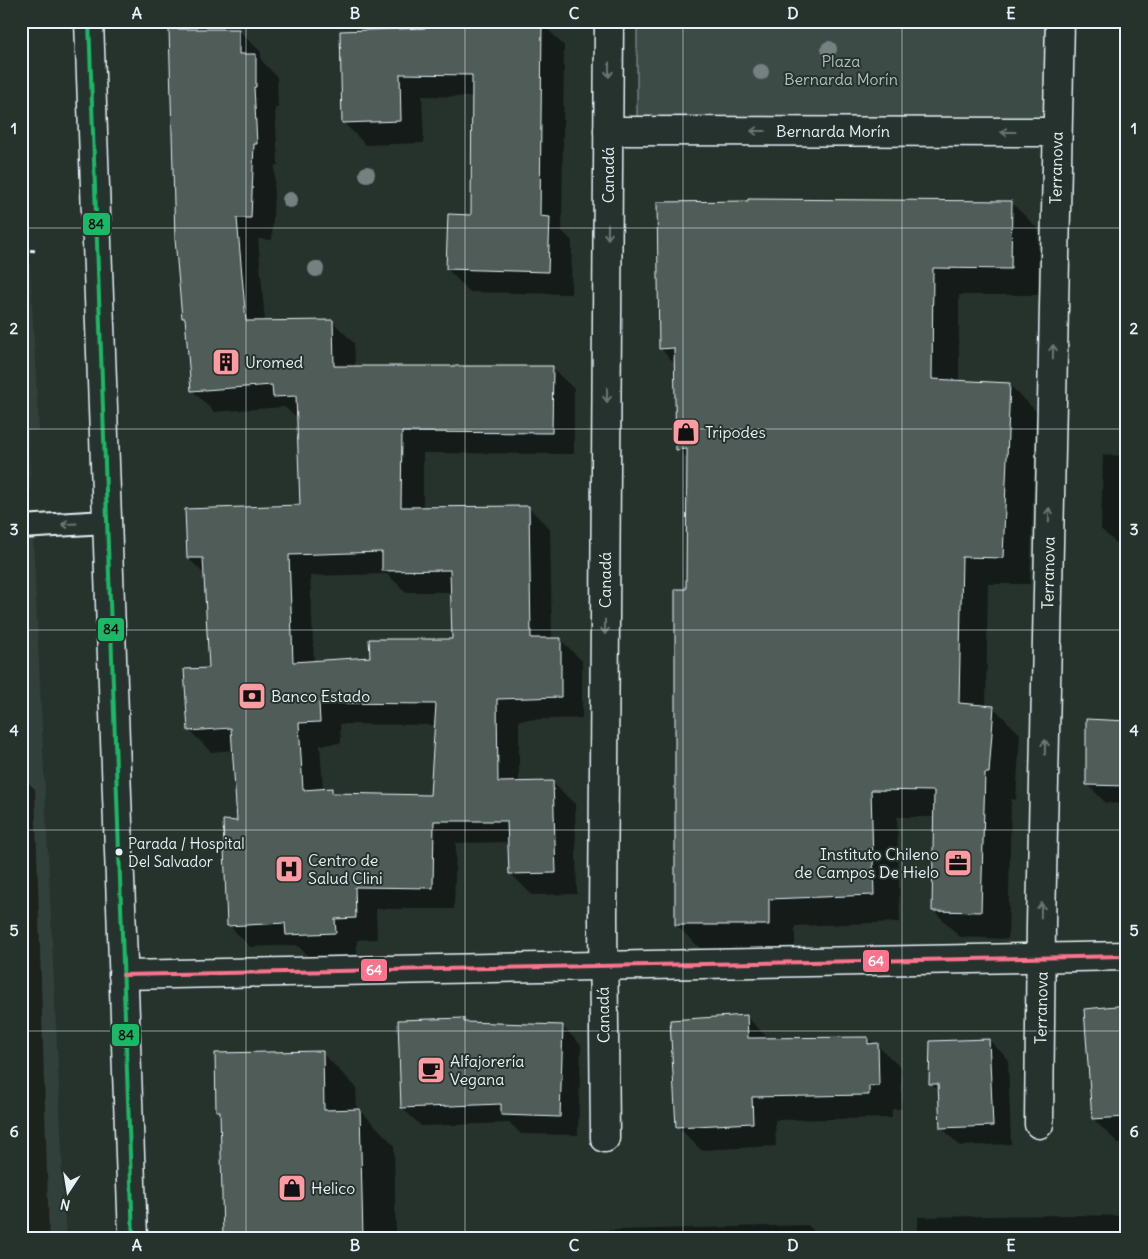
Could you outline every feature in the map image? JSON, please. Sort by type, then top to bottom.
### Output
[{"type":"street","points":[[89,21],[133,1238]]},
{"type":"street","name":"Canadá","points":[[605,1138],[603,965],[609,21]]},
{"type":"street","name":"Terranova","points":[[1039,1124],[1060,21]]},
{"type":"street","name":"Bernarda Morín","points":[[608,131],[1057,132]]},
{"type":"street","points":[[123,975],[1127,956]]},
{"type":"lane","points":[[27,526],[106,522]]},
{"type":"path","points":[[21,250],[39,251]]},
{"type":"shaded area","points":[[21,21],[29,250],[39,431],[28,431],[66,1238],[21,1238]]},
{"type":"green space","name":"Plaza Bernarda Morín","points":[[637,21],[1045,21],[1044,119],[637,118]]},
{"type":"building","points":[[428,21],[542,22],[540,216],[550,217],[548,272],[446,269],[448,214],[471,215],[472,75],[400,74],[401,121],[342,123],[340,31],[428,28]]},
{"type":"building","points":[[169,29],[239,29],[239,54],[256,54],[256,87],[254,87],[257,144],[254,144],[251,218],[237,218],[246,321],[333,320],[334,366],[553,366],[552,433],[402,432],[401,507],[529,506],[531,638],[561,638],[561,697],[497,699],[498,782],[553,781],[556,873],[509,874],[507,821],[434,821],[433,888],[355,887],[356,918],[335,919],[336,933],[286,935],[285,923],[227,926],[223,820],[237,821],[231,728],[188,731],[184,669],[209,668],[203,558],[187,558],[185,509],[300,505],[296,396],[273,397],[272,385],[191,391],[185,318],[182,318],[175,239]],"holes":[[[382,552],[382,571],[450,570],[452,639],[369,639],[370,657],[293,662],[289,555]],[[319,703],[436,704],[430,795],[332,793],[332,788],[303,790],[299,723],[320,722]]]},
{"type":"building","points":[[748,199],[1012,201],[1011,269],[933,268],[932,379],[1010,383],[1003,558],[962,557],[959,703],[994,706],[989,773],[985,773],[981,912],[932,911],[934,791],[871,790],[874,895],[769,899],[769,925],[675,925],[675,589],[686,589],[687,449],[676,450],[674,348],[659,349],[657,202],[748,201]]},
{"type":"building","points":[[1086,719],[1127,721],[1127,786],[1086,785]]},
{"type":"building","points":[[1127,1005],[1127,1117],[1092,1119],[1084,1009]]},
{"type":"building","points":[[747,1015],[748,1038],[868,1037],[868,1044],[878,1043],[879,1086],[869,1086],[869,1095],[752,1097],[753,1123],[676,1127],[670,1020]]},
{"type":"building","points":[[464,1018],[464,1022],[563,1025],[560,1117],[501,1115],[501,1104],[401,1108],[398,1020]]},
{"type":"building","points":[[989,1039],[993,1126],[940,1128],[938,1084],[929,1084],[930,1041]]},
{"type":"building","name":"Helico","points":[[323,1051],[324,1110],[360,1109],[363,1238],[223,1238],[220,1111],[216,1111],[215,1053]]},
{"type":"transit line","name":"84","points":[[89,21],[133,1238]]},
{"type":"transit line","name":"64","points":[[123,975],[1127,956]]},
{"type":"place","name":"Uromed","points":[[226,362]]},
{"type":"place","name":"Tripodes","points":[[686,432]]},
{"type":"place","name":"Banco Estado","points":[[252,696]]},
{"type":"place","name":"Parada / Hospital Del Salvador","points":[[119,852]]},
{"type":"place","name":"Instituto Chileno de Campos De Hielo","points":[[958,863]]},
{"type":"place","name":"Centro de Salud Clini","points":[[289,869]]},
{"type":"place","name":"Alfajorería Vegana","points":[[431,1070]]},
{"type":"place","name":"Helico","points":[[292,1188]]}]
